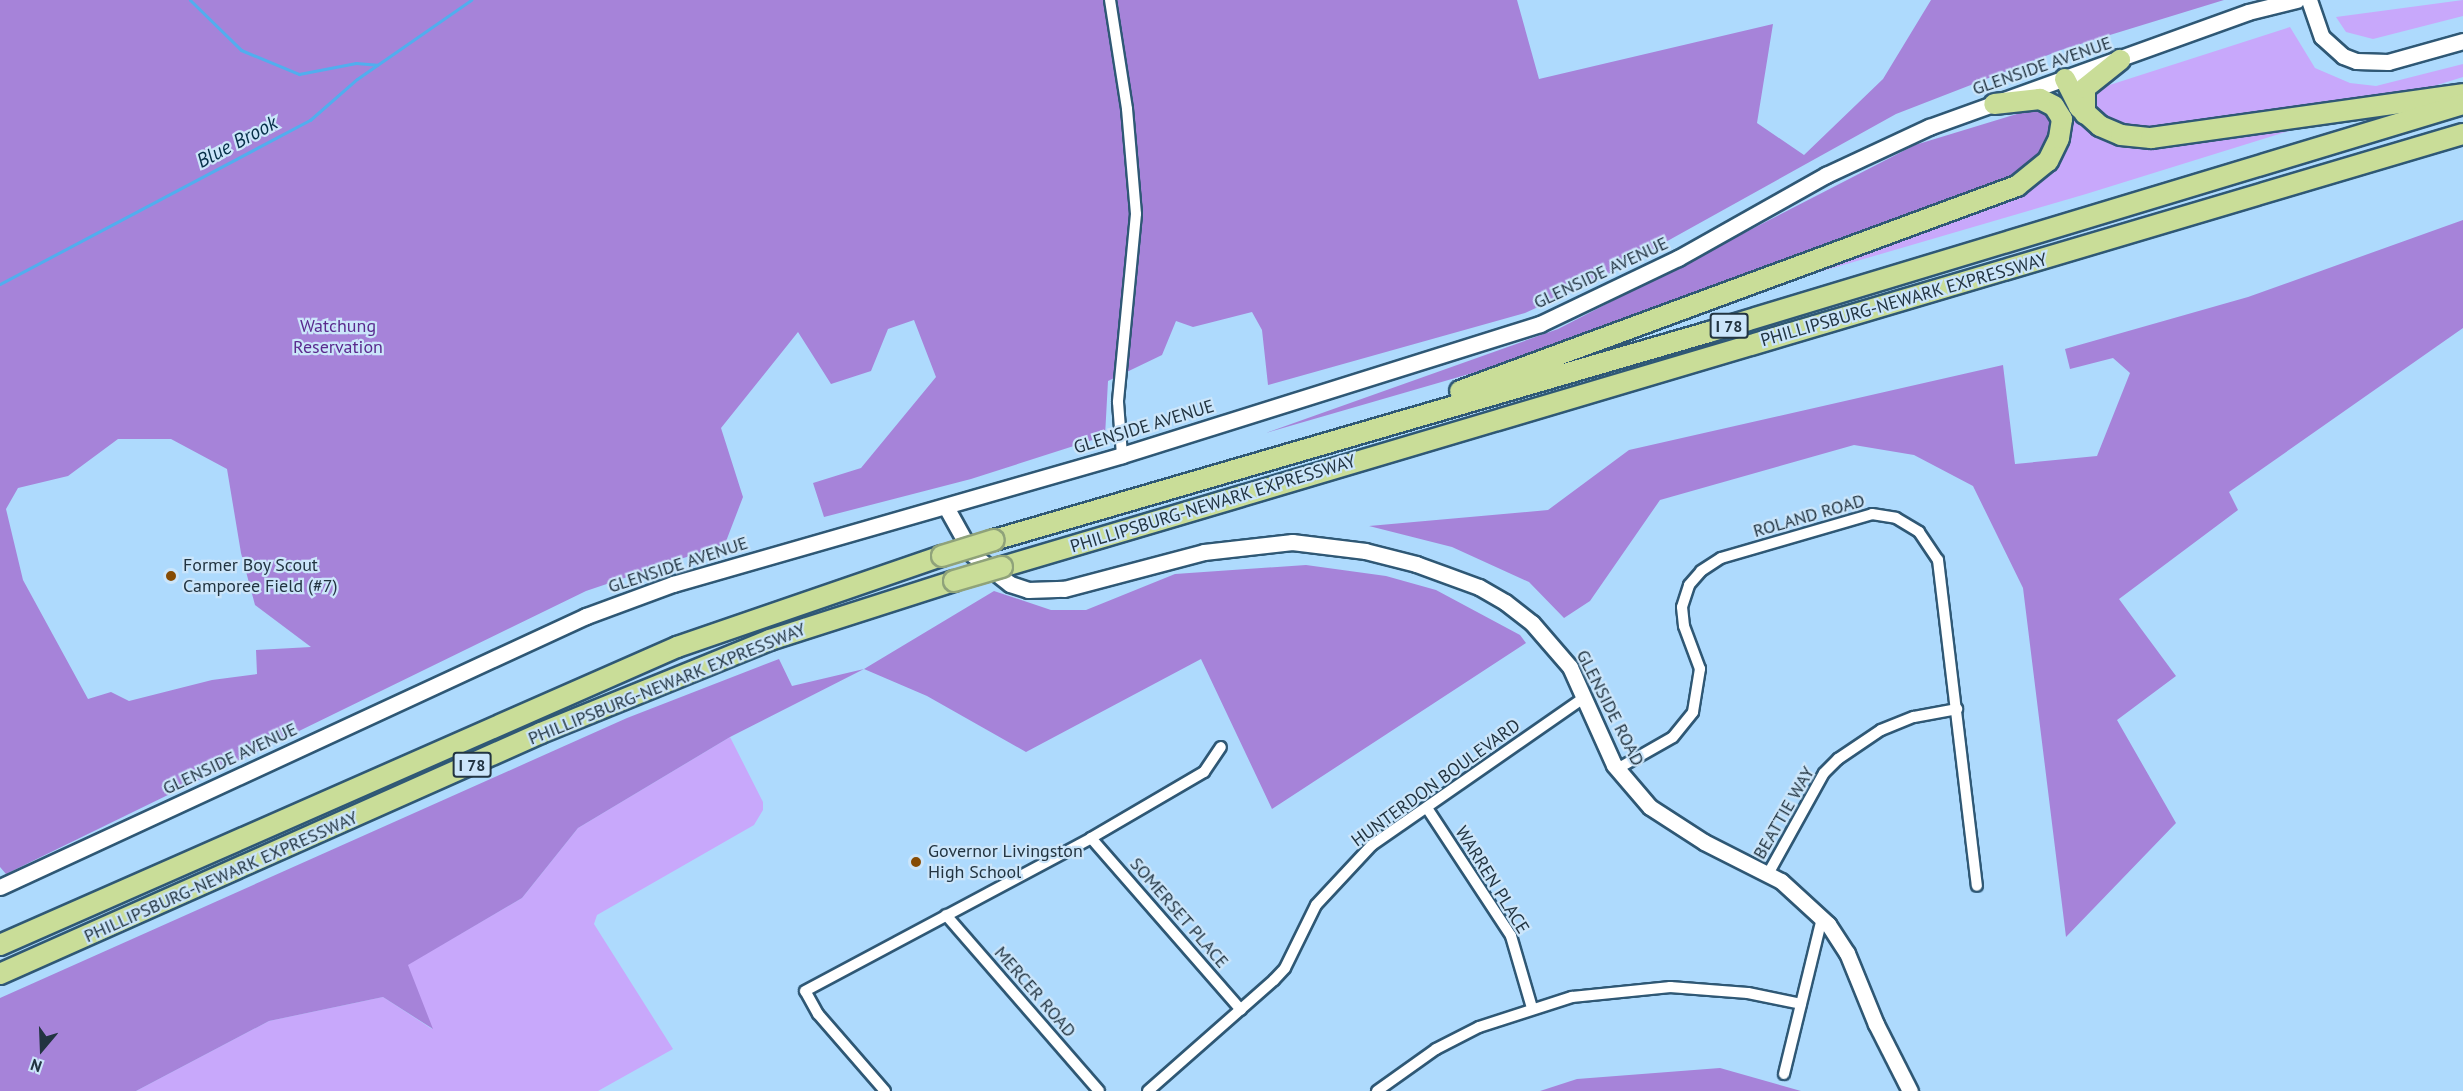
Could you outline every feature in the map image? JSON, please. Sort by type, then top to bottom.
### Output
[{"type":"highway","points":[[2085,114],[2085,88],[2120,60]]},
{"type":"highway","points":[[2060,80],[2085,114],[2111,131],[2159,138],[2463,94]]},
{"type":"highway","points":[[1334,438],[1632,326],[1988,199],[2041,169],[2055,150],[2062,119],[2060,80]]},
{"type":"highway","points":[[1994,104],[2040,99],[2054,106],[2062,119]]},
{"type":"highway","name":"PHILLIPSBURG-NEWARK EXPRESSWAY","points":[[0,945],[666,652],[942,556],[1334,438],[1709,332],[2463,104]]},
{"type":"highway","name":"PHILLIPSBURG-NEWARK EXPRESSWAY","points":[[0,974],[541,733],[770,640],[954,581],[2463,134]]},
{"type":"main road","name":"GLENSIDE AVENUE","points":[[0,887],[586,616],[673,584],[1122,455],[1540,324],[1678,258],[1826,175],[1929,127],[2248,12],[2297,0]]},
{"type":"main road","points":[[2309,0],[2322,37],[2343,56],[2356,61],[2388,62],[2463,41]]},
{"type":"main road","name":"GLENSIDE ROAD","points":[[946,507],[972,554],[1010,584],[1028,590],[1064,589],[1173,558],[1253,544],[1328,545],[1416,564],[1479,587],[1533,623],[1570,667],[1617,769],[1664,819],[1768,874],[1805,899],[1822,918],[1846,953],[1910,1091]]},
{"type":"street","points":[[1110,0],[1127,109],[1136,214],[1118,402],[1122,455]]},
{"type":"street","name":"ROLAND ROAD","points":[[1617,769],[1673,737],[1693,712],[1700,669],[1684,626],[1682,607],[1689,585],[1701,571],[1721,558],[1872,514],[1908,524],[1935,554],[1977,886]]},
{"type":"street","name":"HUNTERDON BOULEVARD","points":[[1148,1091],[1241,1010],[1285,968],[1310,915],[1337,879],[1372,845],[1585,697]]},
{"type":"street","name":"BEATTIE WAY","points":[[1768,874],[1824,773],[1838,759],[1881,730],[1914,717],[1956,709]]},
{"type":"street","points":[[885,1091],[818,1014],[805,991],[1091,838],[1204,772],[1221,747]]},
{"type":"street","name":"WARREN PLACE","points":[[1427,808],[1511,936],[1532,1008]]},
{"type":"street","name":"SOMERSET PLACE","points":[[1091,838],[1241,1010]]},
{"type":"street","name":"MERCER ROAD","points":[[946,915],[1098,1091]]},
{"type":"street","points":[[1784,1074],[1822,918]]},
{"type":"street","points":[[1377,1091],[1436,1049],[1532,1008],[1621,989],[1670,987],[1748,993],[1801,1004]]},
{"type":"shaded area","points":[[2463,0],[2463,16],[2373,39],[2346,32],[2336,17]]},
{"type":"shaded area","points":[[2290,27],[2315,68],[2350,83],[2376,86],[2463,64],[2463,77],[2086,194],[1686,311],[2066,99]]},
{"type":"shaded area","points":[[730,737],[763,802],[763,810],[754,825],[597,915],[594,924],[673,1049],[598,1091],[136,1091],[269,1021],[383,997],[432,1029],[407,965],[522,898],[578,828]]},
{"type":"green space","name":"Watchung Reservation","points":[[0,0],[1517,0],[1539,79],[1773,24],[1757,123],[1804,155],[1883,79],[1931,0],[2224,0],[2061,50],[1896,114],[1599,279],[1525,313],[1268,385],[1262,330],[1252,312],[1193,327],[1176,321],[1162,355],[1108,381],[1105,436],[971,479],[824,517],[813,483],[861,468],[936,377],[914,320],[888,329],[871,371],[831,384],[798,332],[721,428],[743,497],[725,544],[586,591],[6,874],[0,867]],"holes":[[[118,439],[171,439],[227,469],[241,553],[255,605],[311,647],[256,650],[257,674],[212,680],[129,701],[111,692],[88,699],[23,580],[6,509],[18,488],[68,476]]]},
{"type":"green space","points":[[2066,99],[2068,135],[2056,162],[1686,311],[1266,433],[1558,329],[1915,145]]},
{"type":"green space","points":[[2463,220],[2463,328],[2229,492],[2238,510],[2119,599],[2176,676],[2117,720],[2176,823],[2066,937],[2023,588],[1973,486],[1914,455],[1854,445],[1660,500],[1590,601],[1564,618],[1529,582],[1452,547],[1369,526],[1548,510],[1629,450],[2003,365],[2015,464],[2097,456],[2130,373],[2113,358],[2070,369],[2065,349],[2248,297]]},
{"type":"green space","points":[[1306,565],[1386,576],[1436,590],[1520,635],[1526,643],[1272,809],[1201,659],[1026,752],[927,696],[864,669],[994,591],[1051,610],[1086,610],[1175,574]]},
{"type":"green space","points":[[779,659],[792,686],[864,669],[730,737],[578,828],[522,898],[408,965],[433,1029],[383,997],[269,1021],[136,1091],[0,1091],[0,998],[627,718]]},
{"type":"green space","points":[[1720,1068],[1801,1091],[1540,1091],[1577,1079]]},
{"type":"waterway","points":[[190,0],[241,50],[299,74],[356,63],[377,65]]},
{"type":"waterway","name":"Blue Brook","points":[[0,284],[310,120],[357,79],[471,0]]},
{"type":"place","name":"Former Boy Scout Camporee Field (#7)","points":[[171,576]]},
{"type":"place","name":"Governor Livingston High School","points":[[916,862]]}]
